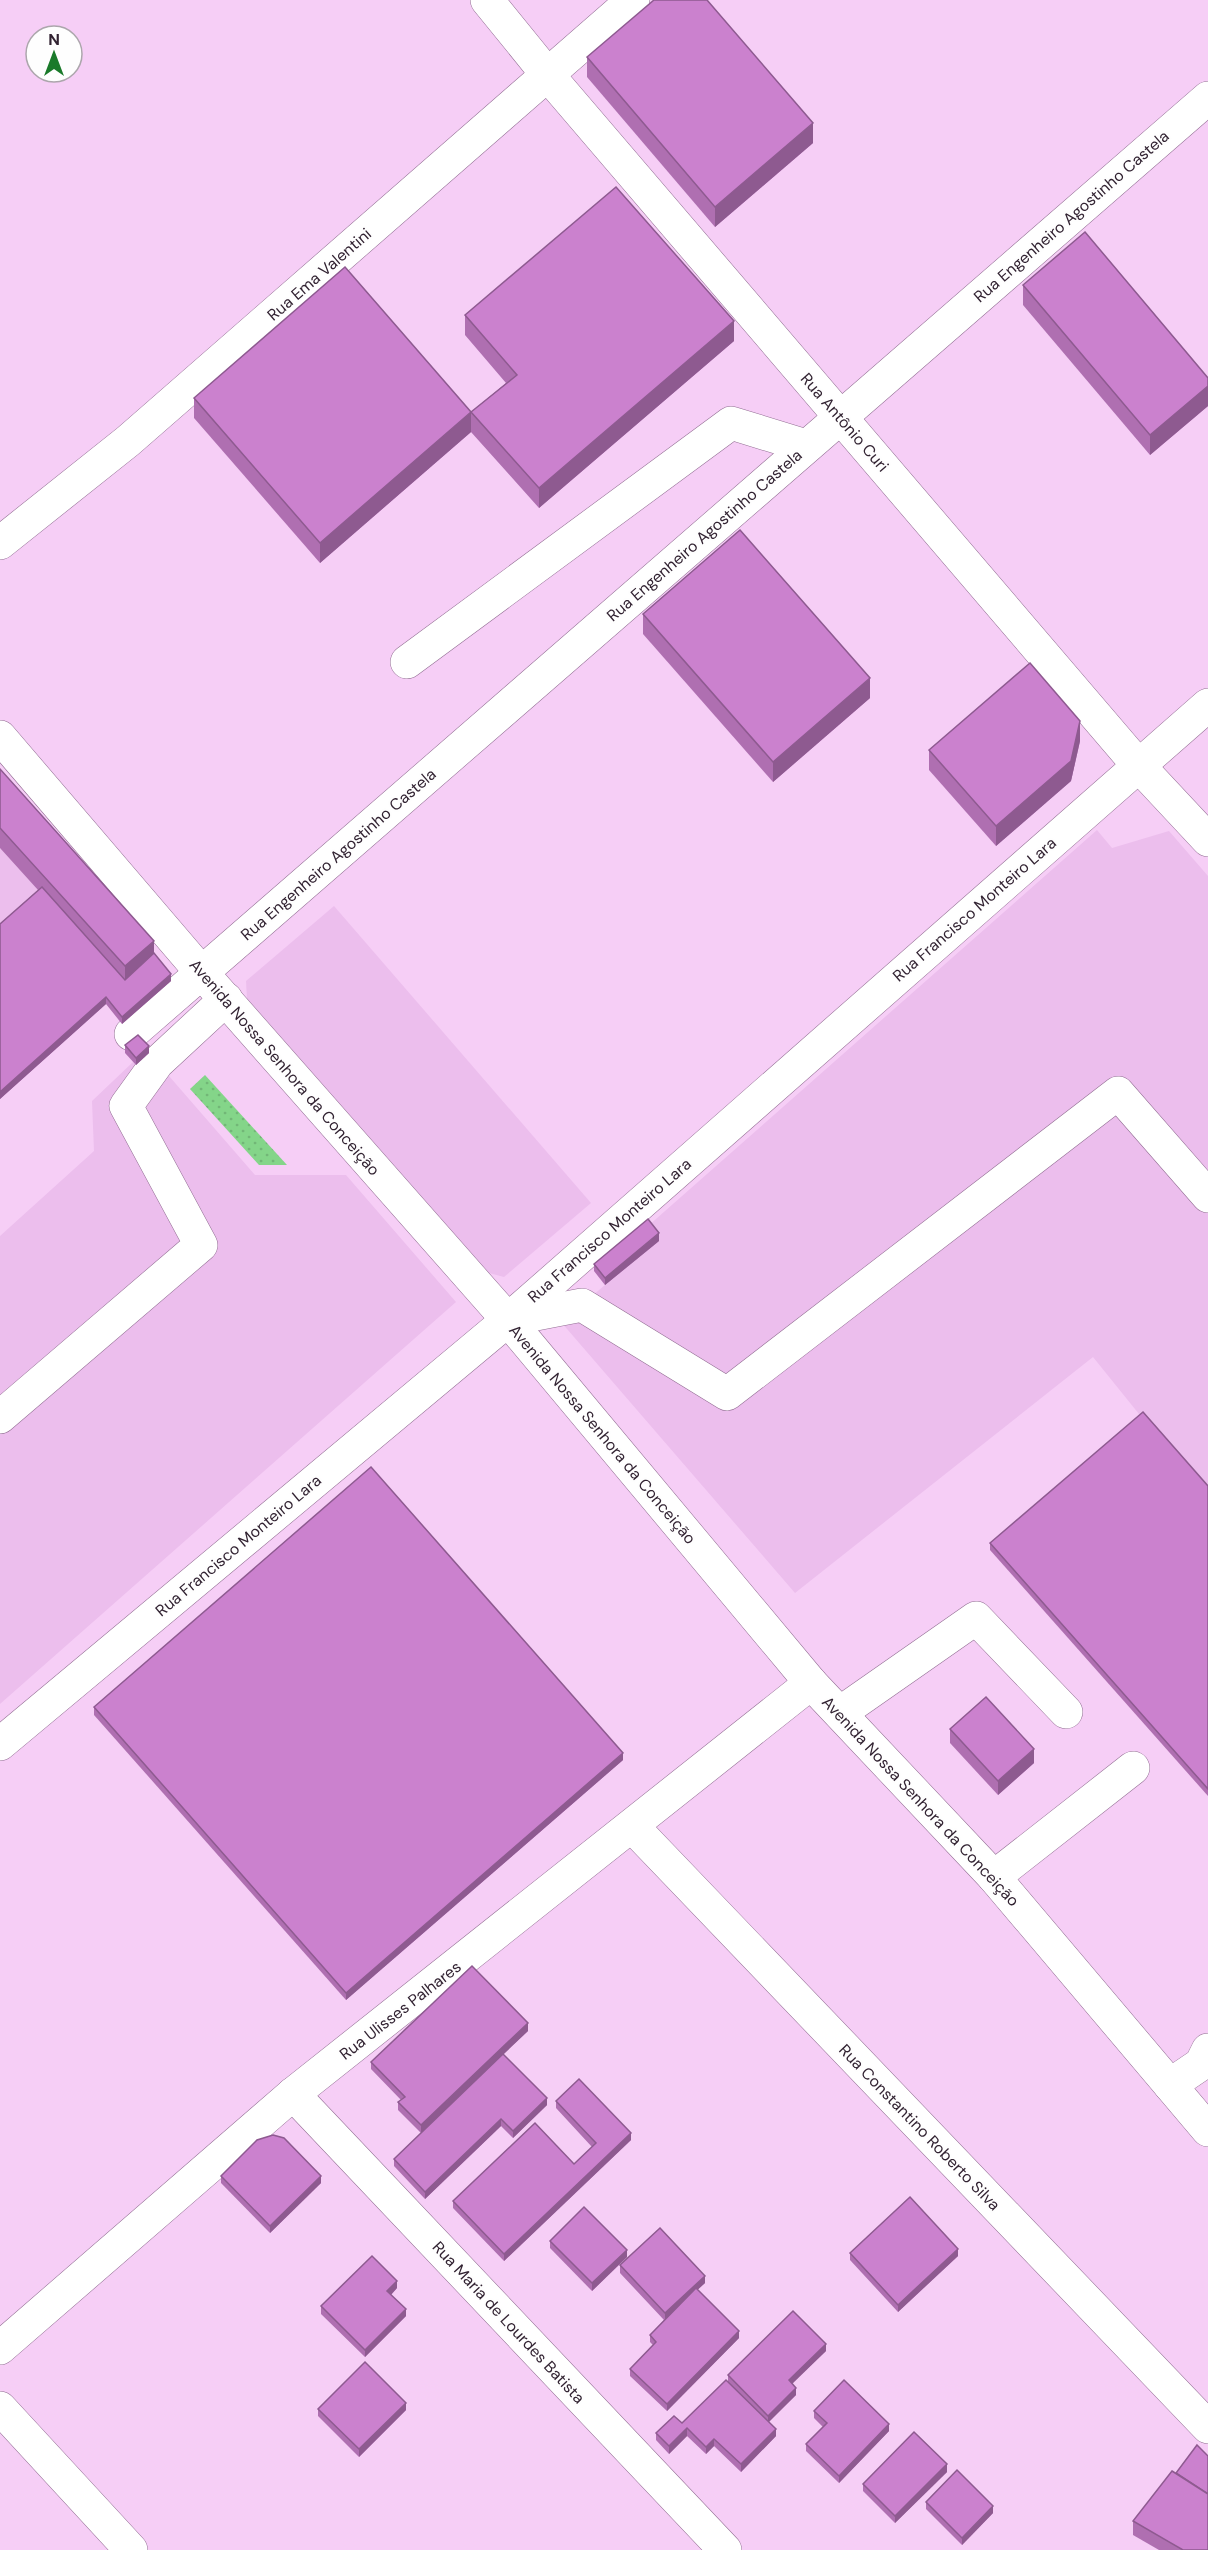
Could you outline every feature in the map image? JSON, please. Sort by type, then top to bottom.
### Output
[{"type":"street","name":"Rua Antônio Curi","points":[[487,0],[547,74],[1138,765],[1208,840]]},
{"type":"street","name":"Rua Ema Valentini","points":[[0,543],[128,441],[633,0]]},
{"type":"street","name":"Rua Engenheiro Agostinho Castela","points":[[131,1034],[1208,98]]},
{"type":"street","points":[[407,662],[731,423],[806,446]]},
{"type":"street","name":"Rua Francisco Monteiro Lara","points":[[0,1744],[508,1320],[1208,705]]},
{"type":"street","name":"Avenida Nossa Senhora da Conceição","points":[[0,737],[202,973],[508,1320],[811,1683],[994,1877],[1208,2130]]},
{"type":"street","points":[[0,1417],[201,1245],[126,1106],[157,1063],[226,999]]},
{"type":"street","points":[[508,1320],[582,1305],[727,1394],[1118,1093],[1208,1196]]},
{"type":"street","points":[[840,1713],[976,1618],[1066,1712]]},
{"type":"street","name":"Rua Ulisses Palhares","points":[[0,2348],[293,2094],[633,1827],[811,1683]]},
{"type":"street","points":[[994,1877],[1133,1768]]},
{"type":"street","name":"Rua Constantino Roberto Silva","points":[[633,1827],[1208,2427]]},
{"type":"street","points":[[1170,2085],[1201,2064],[1208,2050]]},
{"type":"street","name":"Rua Maria de Lourdes Batista","points":[[293,2094],[725,2550]]},
{"type":"street","points":[[0,2408],[131,2550]]},
{"type":"shaded area","points":[[1097,830],[1112,848],[1169,831],[1208,876],[1208,1493],[1143,1419],[1093,1357],[795,1593],[561,1322],[605,1285],[594,1271]]},
{"type":"shaded area","points":[[0,848],[42,894],[0,932]]},
{"type":"shaded area","points":[[334,906],[591,1203],[504,1277],[489,1273],[247,999],[246,981]]},
{"type":"shaded area","points":[[149,1053],[255,1175],[346,1175],[456,1302],[0,1704],[0,1236],[94,1151],[92,1101],[133,1062],[136,1064]]},
{"type":"green space","points":[[205,1075],[287,1165],[259,1165],[190,1089]]},
{"type":"building","points":[[654,0],[707,0],[813,123],[715,207],[587,57]]},
{"type":"building","points":[[616,187],[734,321],[539,488],[471,412],[517,375],[465,315]]},
{"type":"building","points":[[1085,232],[1208,378],[1208,386],[1150,435],[1023,285]]},
{"type":"building","points":[[345,267],[471,412],[320,543],[194,398]]},
{"type":"building","points":[[740,530],[870,678],[773,762],[643,614]]},
{"type":"building","points":[[1030,663],[1080,721],[1071,761],[996,826],[929,750]]},
{"type":"building","points":[[0,769],[154,941],[125,966],[0,828]]},
{"type":"building","points":[[42,887],[125,980],[154,953],[171,974],[122,1017],[106,997],[0,1092],[0,924]]},
{"type":"building","points":[[138,1035],[149,1046],[136,1058],[125,1045]]},
{"type":"building","points":[[648,1219],[659,1233],[605,1278],[594,1264]]},
{"type":"building","points":[[1143,1412],[1208,1486],[1208,1789],[990,1543]]},
{"type":"building","points":[[371,1467],[623,1753],[346,1993],[94,1707]]},
{"type":"building","points":[[986,1697],[1034,1749],[998,1781],[950,1729]]},
{"type":"building","points":[[472,1966],[528,2023],[421,2125],[398,2102],[405,2097],[371,2062]]},
{"type":"building","points":[[503,2054],[547,2098],[513,2131],[501,2119],[425,2192],[394,2159]]},
{"type":"building","points":[[579,2079],[631,2133],[504,2254],[453,2201],[535,2123],[574,2164],[596,2143],[556,2101]]},
{"type":"building","points":[[273,2135],[284,2138],[321,2176],[270,2226],[221,2176],[257,2140]]},
{"type":"building","points":[[910,2197],[958,2249],[898,2305],[850,2253]]},
{"type":"building","points":[[584,2207],[627,2250],[592,2283],[550,2241]]},
{"type":"building","points":[[660,2228],[705,2276],[665,2313],[620,2265]]},
{"type":"building","points":[[372,2256],[397,2281],[387,2291],[406,2309],[365,2350],[321,2306]]},
{"type":"building","points":[[696,2288],[739,2331],[667,2404],[630,2369],[656,2342],[650,2335]]},
{"type":"building","points":[[793,2311],[826,2344],[789,2380],[796,2388],[768,2416],[728,2375]]},
{"type":"building","points":[[365,2362],[406,2403],[359,2449],[318,2409]]},
{"type":"building","points":[[726,2380],[776,2429],[741,2464],[714,2439],[706,2447],[687,2428],[669,2446],[656,2433],[674,2416],[682,2423]]},
{"type":"building","points":[[844,2380],[889,2424],[839,2476],[806,2444],[827,2423],[814,2411]]},
{"type":"building","points":[[914,2432],[947,2464],[895,2516],[863,2484]]},
{"type":"building","points":[[1197,2445],[1208,2456],[1208,2494],[1176,2473]]},
{"type":"building","points":[[957,2470],[993,2506],[962,2538],[926,2502]]},
{"type":"building","points":[[1172,2471],[1208,2494],[1208,2550],[1183,2550],[1133,2521]]}]
